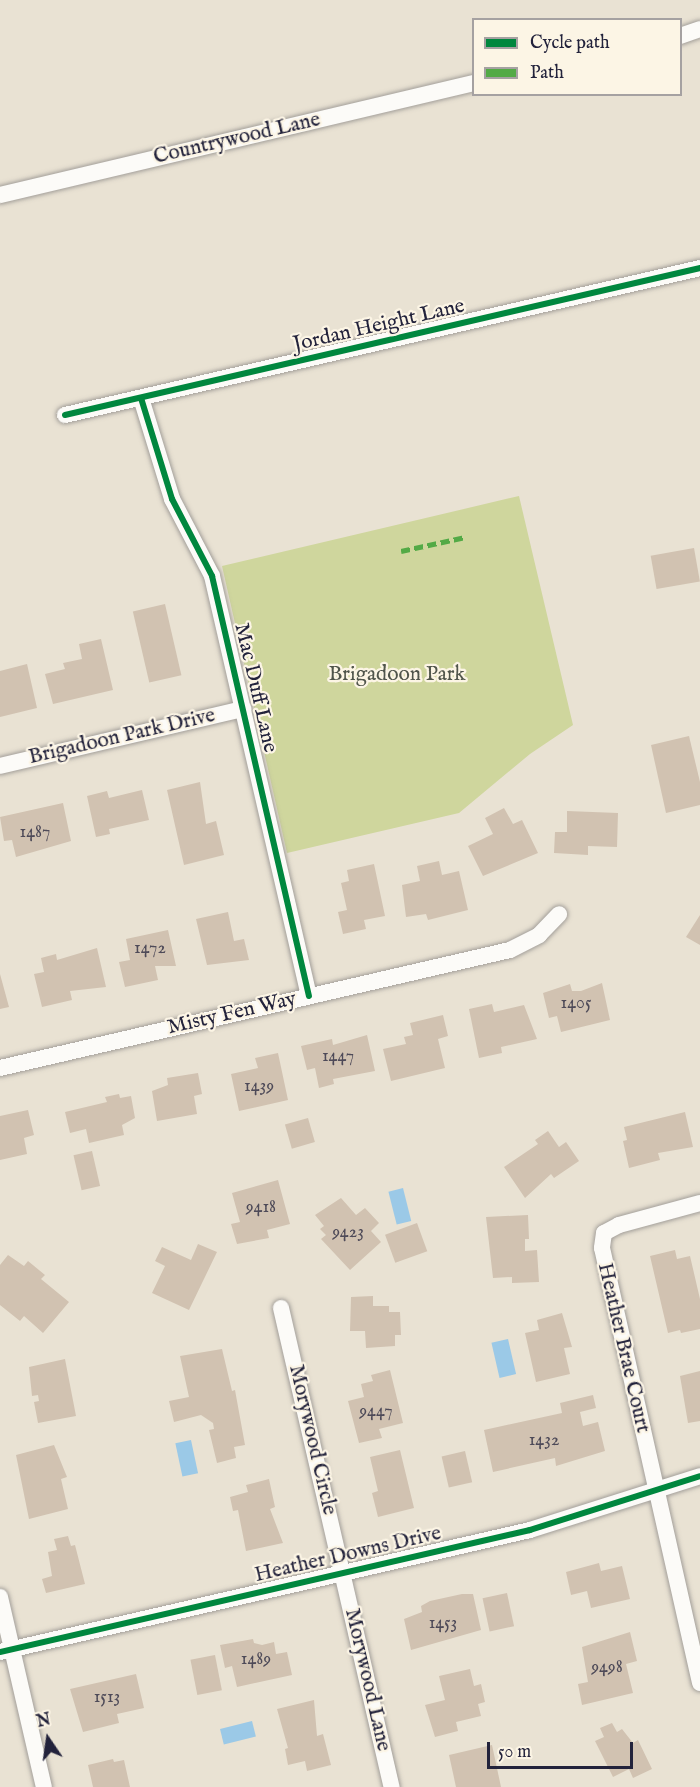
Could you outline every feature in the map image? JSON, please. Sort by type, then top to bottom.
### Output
[{"type":"street","points":[[682,36],[700,29]]},
{"type":"street","name":"Countrywood Lane","points":[[0,195],[472,83]]},
{"type":"street","name":"Jordan Height Lane","points":[[65,415],[700,268]]},
{"type":"street","name":"Mac Duff Lane","points":[[141,398],[171,499],[212,576],[309,996]]},
{"type":"street","name":"Brigadoon Park Drive","points":[[0,766],[243,709]]},
{"type":"street","name":"Misty Fen Way","points":[[0,1068],[510,950],[539,935],[559,914]]},
{"type":"street","name":"Heather Brae Court","points":[[656,1490],[603,1263],[604,1233],[635,1218],[700,1203]]},
{"type":"street","name":"Morywood Circle","points":[[281,1308],[342,1573]]},
{"type":"street","name":"Heather Downs Drive","points":[[6,1650],[530,1530],[700,1476]]},
{"type":"street","points":[[656,1490],[700,1683]]},
{"type":"street","name":"Morywood Lane","points":[[342,1573],[392,1787]]},
{"type":"street","points":[[0,1597],[6,1650],[44,1787]]},
{"type":"green space","name":"Brigadoon Park","points":[[519,496],[573,725],[530,754],[459,813],[287,853],[222,566]]},
{"type":"water","points":[[403,1188],[411,1221],[397,1225],[388,1192]]},
{"type":"water","points":[[508,1339],[516,1374],[500,1378],[491,1343]]},
{"type":"water","points":[[191,1440],[198,1473],[182,1477],[175,1443]]},
{"type":"water","points":[[252,1721],[256,1737],[224,1745],[220,1729]]},
{"type":"building","points":[[694,548],[700,581],[657,589],[651,556]]},
{"type":"building","points":[[165,604],[181,675],[149,683],[133,611]]},
{"type":"building","points":[[101,639],[113,690],[53,704],[45,674],[65,669],[63,663],[82,659],[79,644]]},
{"type":"building","points":[[27,664],[37,708],[0,717],[0,671]]},
{"type":"building","points":[[689,736],[700,782],[700,805],[666,813],[651,745]]},
{"type":"building","points":[[200,782],[206,824],[216,821],[224,855],[184,865],[167,790]]},
{"type":"building","points":[[142,790],[149,820],[109,829],[110,834],[96,837],[87,796],[107,791],[109,798]]},
{"type":"building","points":[[63,803],[71,841],[16,857],[12,840],[4,841],[0,817]]},
{"type":"building","points":[[504,808],[513,824],[522,820],[538,853],[483,876],[468,846],[493,834],[485,818]]},
{"type":"building","points":[[567,811],[618,813],[617,847],[588,846],[588,855],[554,853],[555,832],[567,832]]},
{"type":"building","points":[[439,861],[442,875],[459,871],[468,910],[428,920],[426,914],[406,917],[402,885],[420,881],[417,866]]},
{"type":"building","points":[[374,864],[385,916],[364,920],[366,929],[343,934],[338,912],[347,910],[341,883],[349,881],[347,870]]},
{"type":"building","points":[[228,912],[234,941],[244,939],[249,960],[207,965],[196,919]]},
{"type":"building","points":[[700,915],[700,945],[686,937]]},
{"type":"building","points":[[168,930],[176,966],[155,966],[158,980],[125,987],[119,962],[130,960],[126,939]]},
{"type":"building","points":[[97,948],[106,987],[70,991],[72,1000],[42,1007],[34,974],[44,972],[41,958],[56,954],[57,960]]},
{"type":"building","points":[[0,974],[9,1007],[0,1009]]},
{"type":"building","points":[[602,983],[610,1020],[561,1032],[557,1016],[549,1018],[543,993],[570,984],[572,991],[581,991]]},
{"type":"building","points":[[492,1004],[494,1012],[524,1005],[537,1039],[501,1047],[502,1053],[479,1058],[469,1009]]},
{"type":"building","points":[[443,1015],[448,1036],[438,1039],[445,1068],[391,1081],[383,1049],[406,1044],[404,1037],[413,1035],[410,1023]]},
{"type":"building","points":[[367,1035],[375,1071],[333,1079],[334,1084],[319,1088],[315,1068],[307,1070],[301,1046],[332,1039],[333,1045]]},
{"type":"building","points":[[278,1053],[288,1100],[239,1111],[231,1074],[258,1068],[255,1058]]},
{"type":"building","points":[[198,1073],[202,1094],[194,1096],[197,1114],[157,1121],[152,1091],[168,1085],[167,1078]]},
{"type":"building","points":[[119,1094],[120,1098],[131,1096],[135,1118],[122,1125],[124,1135],[89,1143],[86,1129],[70,1133],[65,1112],[107,1102],[105,1097]]},
{"type":"building","points":[[28,1110],[34,1135],[24,1138],[27,1154],[0,1160],[0,1116]]},
{"type":"building","points":[[685,1112],[693,1147],[658,1153],[660,1160],[629,1168],[623,1141],[627,1140],[624,1127]]},
{"type":"building","points":[[308,1118],[315,1142],[292,1149],[285,1125]]},
{"type":"building","points":[[548,1131],[559,1147],[566,1142],[579,1161],[554,1178],[551,1174],[525,1198],[504,1167],[538,1144],[535,1140]]},
{"type":"building","points":[[92,1151],[100,1186],[82,1190],[73,1155]]},
{"type":"building","points":[[278,1180],[290,1224],[267,1230],[269,1238],[237,1244],[231,1224],[240,1222],[232,1193]]},
{"type":"building","points":[[341,1198],[356,1215],[365,1208],[379,1223],[371,1231],[381,1242],[350,1270],[321,1239],[326,1235],[320,1229],[324,1226],[315,1215]]},
{"type":"building","points":[[528,1215],[529,1239],[525,1239],[525,1251],[537,1250],[539,1282],[512,1283],[512,1277],[493,1278],[486,1217]]},
{"type":"building","points":[[417,1223],[427,1251],[395,1263],[385,1235]]},
{"type":"building","points":[[198,1244],[217,1252],[189,1310],[152,1293],[165,1266],[155,1261],[162,1247],[191,1260]]},
{"type":"building","points":[[675,1250],[677,1259],[690,1256],[700,1299],[700,1329],[668,1333],[650,1256]]},
{"type":"building","points":[[8,1255],[24,1266],[28,1261],[45,1275],[41,1279],[69,1302],[43,1333],[24,1316],[20,1321],[0,1305],[0,1265]]},
{"type":"building","points":[[373,1296],[373,1306],[389,1306],[389,1312],[400,1312],[401,1335],[395,1335],[395,1346],[366,1348],[365,1331],[350,1331],[351,1297]]},
{"type":"building","points":[[562,1313],[572,1347],[564,1348],[570,1374],[536,1382],[525,1333],[539,1330],[537,1320]]},
{"type":"building","points":[[222,1349],[232,1391],[235,1390],[245,1445],[234,1447],[236,1458],[217,1463],[209,1430],[214,1429],[213,1423],[201,1415],[174,1422],[169,1401],[189,1397],[180,1356]]},
{"type":"building","points":[[65,1359],[76,1416],[38,1423],[34,1402],[39,1401],[38,1395],[32,1396],[29,1367]]},
{"type":"building","points":[[390,1370],[403,1423],[379,1429],[382,1438],[359,1443],[348,1401],[364,1397],[361,1384],[373,1381],[371,1375]]},
{"type":"building","points":[[700,1371],[700,1421],[688,1423],[680,1376]]},
{"type":"building","points":[[593,1395],[596,1408],[580,1412],[583,1426],[598,1422],[605,1451],[556,1466],[555,1458],[493,1472],[484,1430],[562,1413],[560,1403]]},
{"type":"building","points":[[54,1445],[67,1477],[61,1479],[68,1509],[29,1519],[16,1455]]},
{"type":"building","points":[[400,1450],[414,1508],[378,1517],[372,1493],[378,1491],[370,1457]]},
{"type":"building","points":[[465,1451],[472,1482],[449,1488],[442,1456]]},
{"type":"building","points":[[269,1479],[275,1507],[270,1509],[283,1543],[246,1551],[238,1510],[233,1511],[230,1497],[248,1492],[246,1485]]},
{"type":"building","points":[[68,1536],[71,1546],[75,1545],[85,1584],[46,1593],[42,1579],[52,1576],[48,1552],[57,1550],[54,1539]]},
{"type":"building","points":[[599,1563],[601,1571],[622,1566],[630,1599],[591,1608],[587,1591],[571,1595],[566,1572]]},
{"type":"building","points":[[507,1593],[514,1626],[490,1631],[483,1598]]},
{"type":"building","points":[[473,1594],[481,1630],[411,1650],[404,1619],[422,1612],[421,1606],[430,1601]]},
{"type":"building","points":[[630,1632],[637,1661],[626,1664],[633,1693],[582,1705],[578,1684],[588,1682],[582,1647]]},
{"type":"building","points":[[253,1639],[254,1643],[262,1645],[274,1642],[276,1654],[287,1652],[292,1675],[237,1687],[232,1666],[225,1668],[220,1645]]},
{"type":"building","points":[[215,1655],[222,1690],[197,1695],[190,1660]]},
{"type":"building","points":[[470,1669],[474,1686],[481,1684],[485,1702],[478,1704],[481,1716],[456,1722],[458,1731],[435,1737],[425,1705],[445,1700],[439,1676]]},
{"type":"building","points":[[136,1674],[144,1708],[117,1714],[119,1723],[83,1732],[70,1689]]},
{"type":"building","points":[[314,1700],[317,1736],[323,1734],[331,1765],[307,1771],[305,1761],[288,1765],[285,1749],[288,1748],[277,1709]]},
{"type":"building","points":[[612,1723],[617,1732],[622,1729],[633,1743],[638,1740],[652,1769],[633,1778],[629,1769],[613,1777],[595,1741],[604,1737],[600,1728]]},
{"type":"building","points":[[492,1745],[501,1787],[456,1787],[449,1755]]},
{"type":"building","points":[[113,1759],[114,1762],[124,1760],[130,1787],[93,1787],[88,1765]]},
{"type":"marked path","points":[[401,551],[465,537]]},
{"type":"cycle path","points":[[65,415],[700,268]]},
{"type":"cycle path","points":[[141,398],[172,499],[212,576],[309,996]]},
{"type":"cycle path","points":[[0,1652],[530,1530],[700,1476]]}]
